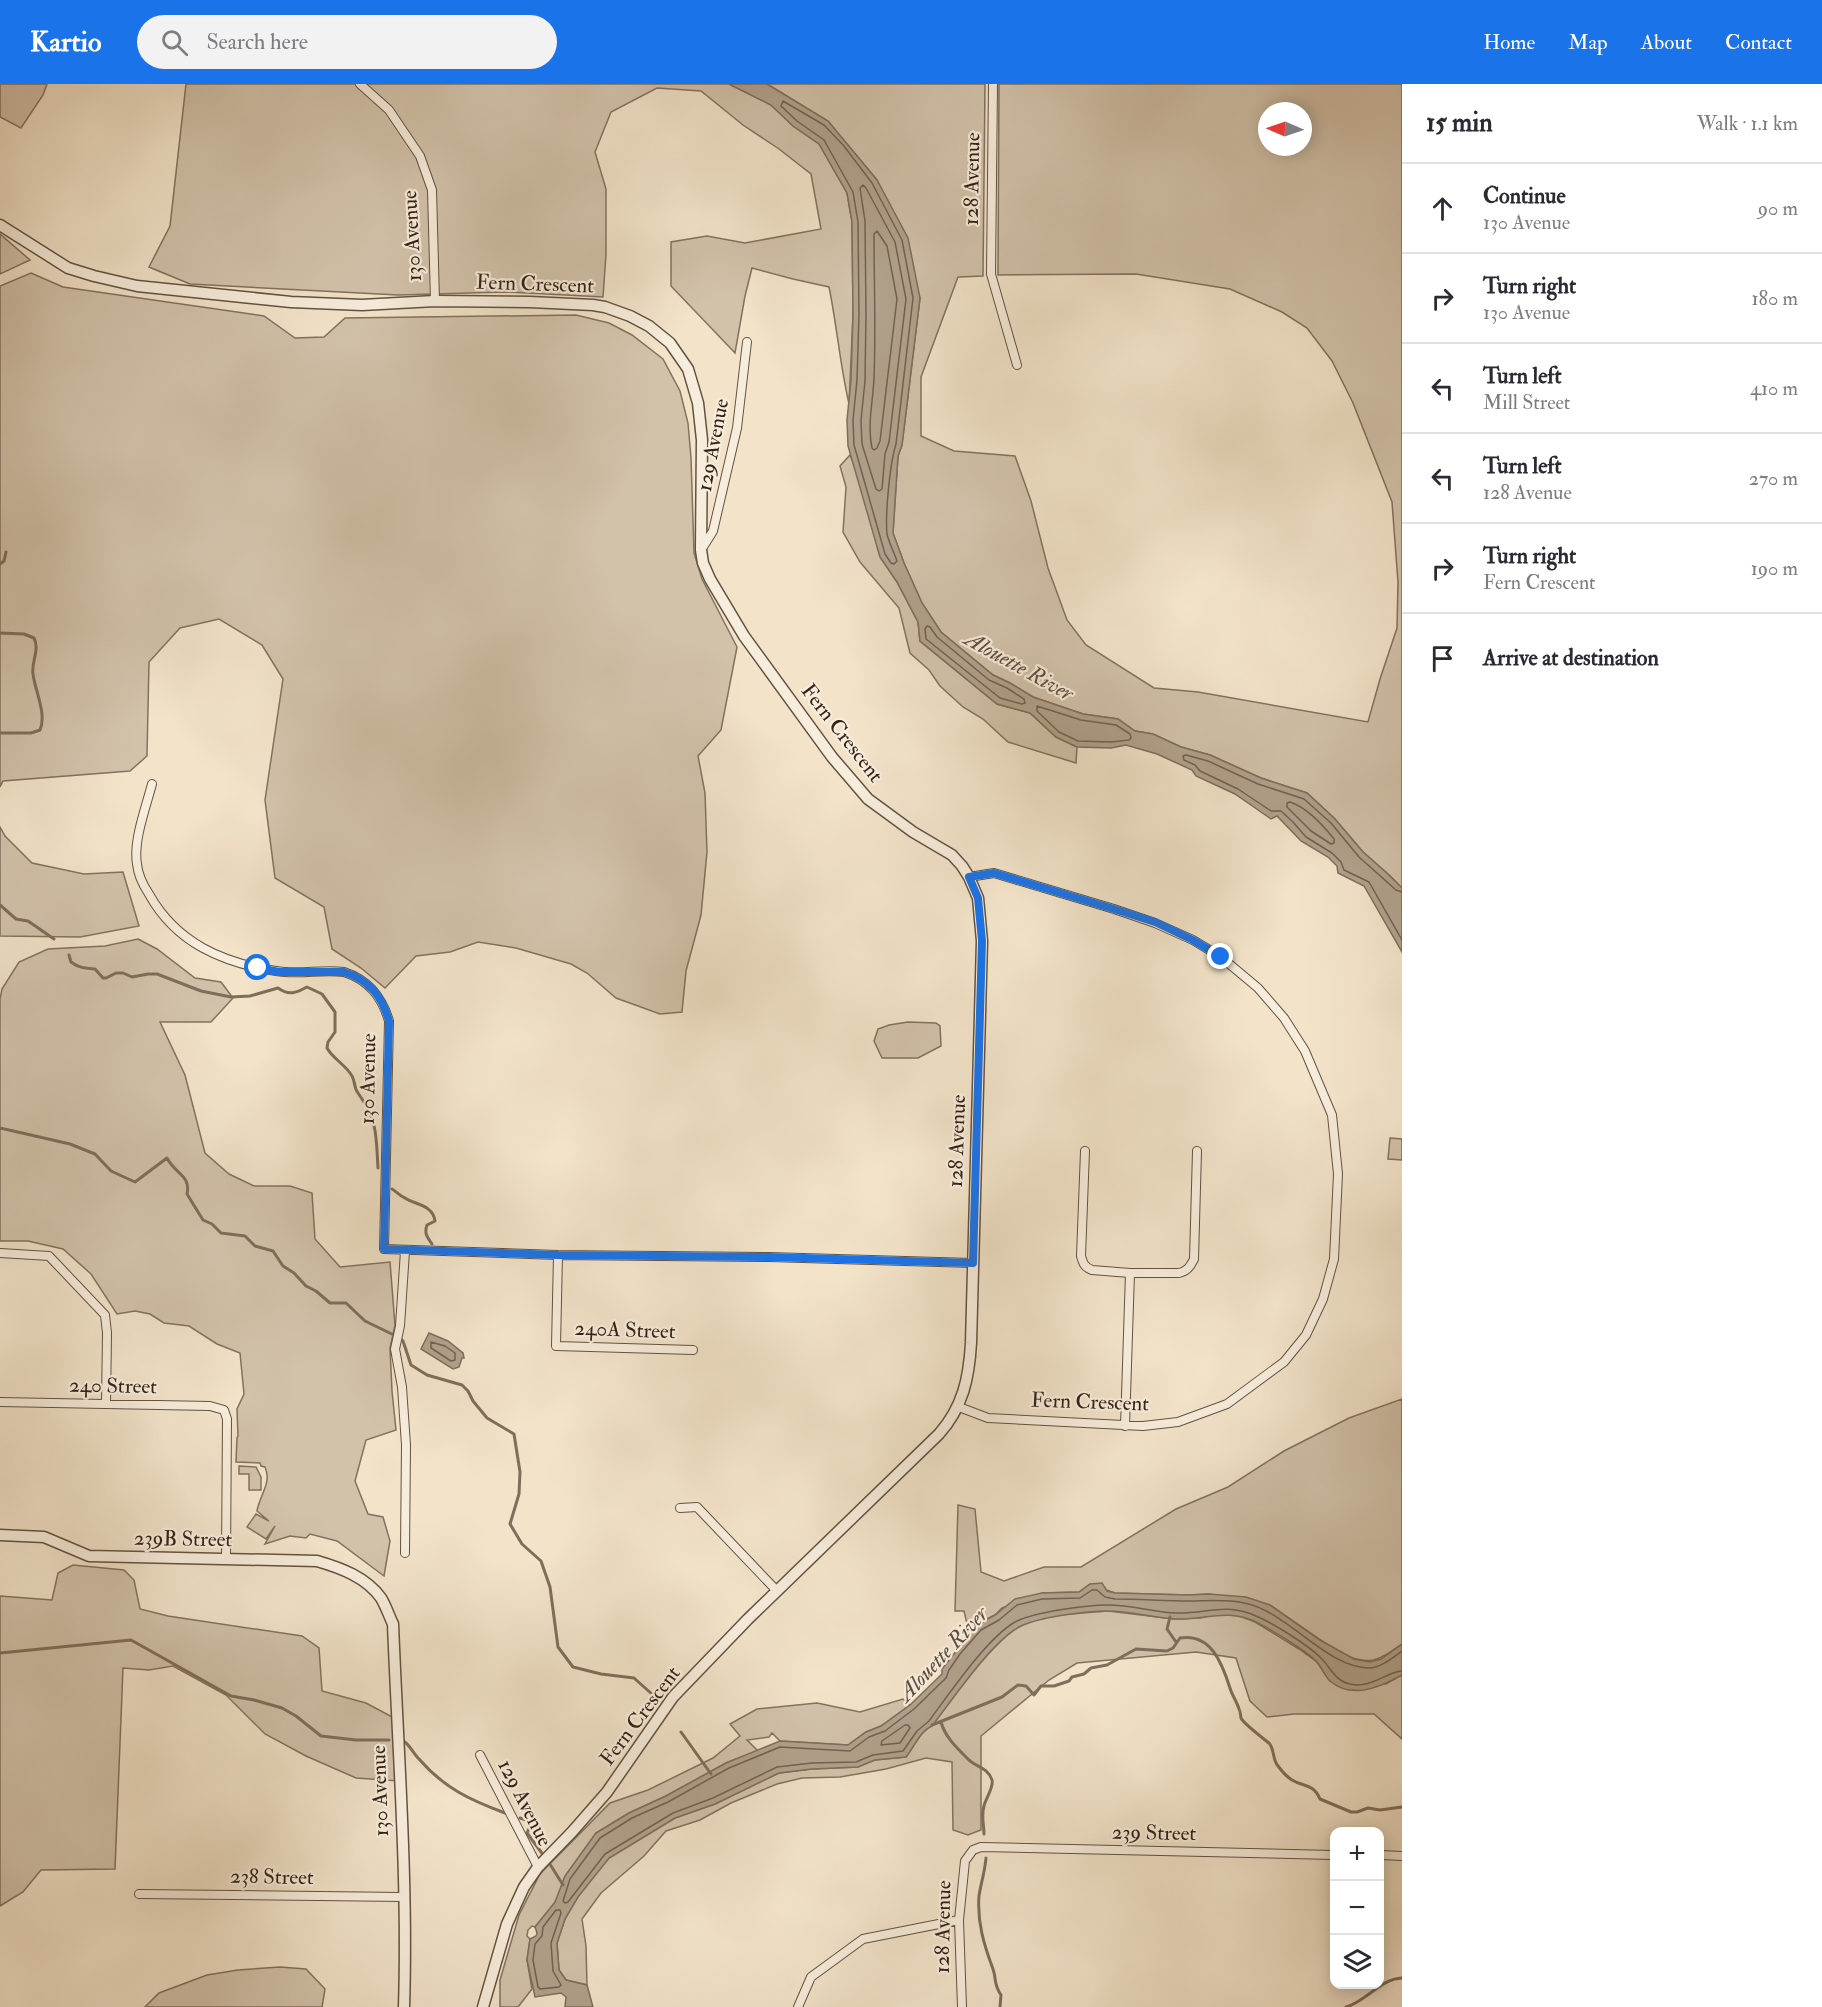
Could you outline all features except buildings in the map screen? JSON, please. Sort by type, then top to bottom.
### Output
[{"type":"street","name":"130 Avenue","points":[[360,84],[389,111],[420,156],[432,190],[435,301]]},
{"type":"street","name":"128 Avenue","points":[[993,84],[991,274],[1017,365]]},
{"type":"street","name":"Fern Crescent","points":[[0,225],[68,268],[138,286],[291,302],[362,305],[435,301],[530,302],[605,307],[649,326],[670,343],[688,369],[698,403],[702,440],[701,550],[703,563],[710,579],[738,627],[832,757],[868,799],[913,832],[952,855],[969,877],[994,873],[1155,922],[1193,940],[1221,957],[1258,988],[1284,1018],[1305,1051],[1332,1115],[1338,1174],[1334,1259],[1323,1299],[1306,1335],[1284,1362],[1227,1404],[1178,1422],[1125,1426],[988,1418],[959,1407],[939,1434],[777,1591],[673,1697],[607,1792],[539,1866],[524,1887],[512,1911],[483,2007]]},
{"type":"street","name":"129 Avenue","points":[[701,550],[713,531],[737,428],[747,342]]},
{"type":"street","name":"130 Avenue","points":[[152,784],[138,838],[137,864],[142,881],[156,906],[171,925],[188,939],[219,957],[279,972],[344,972],[369,985],[381,999],[389,1021],[384,1249],[405,1251]]},
{"type":"street","name":"128 Avenue","points":[[959,1407],[970,1370],[982,941],[978,898],[969,877]]},
{"type":"street","points":[[1085,1151],[1081,1256],[1083,1263],[1086,1268],[1092,1270],[1130,1273],[1179,1273],[1191,1267],[1194,1259],[1197,1151]]},
{"type":"street","points":[[405,1553],[406,1445],[402,1387],[395,1343],[400,1326],[405,1251],[973,1263]]},
{"type":"street","points":[[0,1253],[49,1256],[105,1315],[106,1404]]},
{"type":"street","name":"240A Street","points":[[558,1255],[556,1346],[693,1350]]},
{"type":"street","points":[[1125,1426],[1130,1273]]},
{"type":"street","name":"240 Street","points":[[0,1402],[210,1406],[224,1410],[227,1426],[226,1559]]},
{"type":"street","points":[[680,1508],[697,1507],[777,1591]]},
{"type":"street","name":"239B Street","points":[[0,1535],[44,1537],[89,1556],[317,1561],[344,1569],[364,1582]]},
{"type":"street","name":"130 Avenue","points":[[364,1582],[381,1599],[393,1624],[404,1897],[404,2007]]},
{"type":"street","name":"129 Avenue","points":[[480,1755],[539,1866]]},
{"type":"street","name":"239 Street","points":[[973,1850],[993,1847],[1330,1855]]},
{"type":"street","name":"128 Avenue","points":[[962,2007],[959,1920],[965,1861],[973,1850]]},
{"type":"street","points":[[1384,1856],[1402,1856]]},
{"type":"street","name":"238 Street","points":[[139,1894],[404,1897]]},
{"type":"street","points":[[798,2007],[811,1977],[863,1939],[959,1920]]},
{"type":"shaded area","points":[[0,84],[47,84],[43,95],[21,128],[0,117]]},
{"type":"shaded area","points":[[186,84],[729,84],[771,105],[793,126],[819,144],[847,193],[852,222],[853,314],[849,404],[829,287],[752,268],[735,353],[671,286],[671,242],[707,236],[745,243],[821,229],[811,174],[743,125],[701,91],[657,88],[611,112],[595,152],[606,189],[606,254],[603,297],[506,292],[398,295],[190,284],[149,267],[170,226]]},
{"type":"shaded area","points":[[767,84],[985,84],[983,276],[958,277],[921,377],[921,436],[954,451],[1015,456],[1031,501],[1048,568],[1067,620],[1086,645],[1154,688],[1198,692],[1368,722],[1397,628],[1398,582],[1392,502],[1353,403],[1332,361],[1307,328],[1282,312],[1230,289],[1136,274],[998,275],[999,84],[1402,84],[1402,888],[1363,852],[1335,819],[1307,793],[1261,778],[1210,755],[1181,747],[1153,734],[1135,731],[1118,719],[1083,714],[1033,697],[993,675],[941,632],[922,603],[893,533],[898,456],[902,445],[920,298],[877,180],[828,121]]},
{"type":"shaded area","points":[[0,234],[30,260],[0,274]]},
{"type":"shaded area","points":[[31,273],[63,287],[264,316],[295,338],[324,337],[345,318],[576,315],[609,323],[632,335],[663,359],[680,391],[688,423],[694,553],[702,579],[737,647],[721,730],[698,756],[705,793],[707,852],[701,915],[686,971],[682,1012],[660,1014],[616,998],[587,973],[571,964],[516,948],[478,942],[450,952],[416,956],[385,988],[361,968],[332,949],[324,907],[275,878],[265,800],[283,679],[262,645],[219,619],[180,628],[149,662],[147,756],[130,771],[3,781],[0,787],[0,286]]},
{"type":"shaded area","points":[[850,455],[858,475],[880,557],[897,582],[918,622],[920,641],[997,704],[1030,713],[1056,737],[1077,747],[1076,763],[1008,742],[983,719],[963,707],[910,653],[899,608],[860,562],[843,532],[846,487],[840,466]]},
{"type":"shaded area","points":[[0,827],[5,836],[32,863],[84,874],[123,872],[139,926],[80,937],[0,936]]},
{"type":"shaded area","points":[[138,939],[157,949],[195,978],[221,982],[233,998],[211,1022],[160,1022],[185,1075],[205,1153],[229,1174],[254,1186],[290,1186],[312,1193],[315,1239],[340,1267],[390,1262],[395,1325],[390,1348],[396,1430],[366,1440],[355,1481],[368,1514],[383,1517],[390,1541],[384,1576],[337,1541],[310,1534],[306,1538],[290,1536],[265,1544],[275,1526],[266,1539],[247,1527],[256,1514],[269,1521],[257,1511],[267,1478],[265,1467],[260,1463],[236,1462],[237,1409],[244,1394],[240,1353],[217,1344],[189,1326],[164,1323],[150,1314],[135,1311],[117,1314],[91,1274],[63,1249],[28,1241],[0,1241],[0,999],[2,989],[19,962],[48,949],[105,946]]},
{"type":"shaded area","points":[[908,1022],[936,1023],[940,1026],[941,1046],[918,1058],[882,1058],[874,1041],[878,1029]]},
{"type":"shaded area","points":[[1390,1138],[1402,1139],[1402,1160],[1388,1159]]},
{"type":"shaded area","points":[[1402,1399],[1402,1644],[1380,1658],[1367,1661],[1341,1654],[1270,1605],[1209,1594],[1115,1593],[1090,1584],[1079,1592],[1042,1593],[1002,1608],[995,1615],[968,1628],[964,1611],[955,1611],[958,1505],[975,1509],[981,1572],[1004,1581],[1044,1567],[1081,1567],[1176,1509],[1228,1487],[1284,1451],[1349,1418]]},
{"type":"shaded area","points":[[239,1466],[256,1467],[261,1477],[261,1490],[249,1490],[249,1474],[239,1474]]},
{"type":"shaded area","points":[[73,1565],[124,1570],[134,1580],[140,1609],[168,1616],[302,1636],[319,1648],[322,1691],[366,1703],[396,1719],[399,1781],[356,1778],[306,1756],[265,1734],[226,1695],[173,1666],[149,1670],[123,1668],[115,1869],[41,1870],[23,1892],[0,1906],[0,1596],[52,1600],[58,1573]]},
{"type":"shaded area","points":[[1108,1611],[1174,1619],[1201,1618],[1216,1614],[1237,1615],[1255,1622],[1299,1649],[1317,1662],[1330,1681],[1386,1684],[1402,1675],[1402,1739],[1374,1714],[1294,1714],[1267,1717],[1250,1701],[1236,1658],[1196,1652],[1077,1663],[1049,1680],[981,1736],[981,1830],[968,1835],[953,1830],[952,1762],[926,1758],[886,1769],[840,1777],[802,1778],[777,1784],[731,1803],[700,1820],[666,1831],[644,1856],[601,1893],[582,1919],[586,1946],[587,1985],[566,1980],[559,1970],[557,1943],[565,1919],[578,1896],[609,1858],[675,1818],[715,1804],[779,1773],[858,1767],[874,1760],[906,1757],[921,1735],[932,1726],[983,1660],[1017,1628],[1038,1619]]},
{"type":"shaded area","points":[[903,1699],[910,1705],[881,1726],[866,1732],[848,1745],[780,1741],[772,1733],[769,1737],[747,1740],[758,1751],[726,1763],[666,1796],[629,1813],[596,1833],[565,1876],[556,1902],[535,1927],[532,1926],[528,1930],[527,1936],[530,1939],[527,1960],[532,1989],[518,2007],[500,2007],[500,1980],[519,1915],[540,1874],[610,1803],[648,1790],[713,1758],[740,1736],[730,1724],[757,1709],[817,1703],[860,1712]]},
{"type":"shaded area","points":[[280,1967],[306,1969],[325,1989],[322,2007],[145,2007],[159,1993],[207,1975]]},
{"type":"water","points":[[729,84],[767,84],[828,121],[877,180],[908,238],[920,298],[902,445],[898,456],[893,533],[922,603],[941,632],[993,675],[1033,697],[1083,714],[1118,719],[1135,731],[1153,734],[1181,747],[1210,755],[1261,778],[1307,793],[1335,819],[1363,852],[1402,888],[1402,952],[1364,886],[1338,873],[1337,866],[1328,857],[1301,841],[1277,816],[1271,819],[1235,794],[1157,754],[1126,745],[1111,748],[1077,747],[1056,737],[1030,713],[997,704],[920,641],[918,622],[897,582],[880,557],[848,446],[847,420],[853,314],[852,222],[847,193],[819,144],[793,126],[771,105]]},
{"type":"water","points":[[429,1333],[448,1341],[463,1353],[464,1358],[459,1367],[453,1369],[421,1349]]},
{"type":"water","points":[[1102,1583],[1107,1591],[1115,1593],[1209,1594],[1246,1597],[1270,1605],[1320,1640],[1354,1659],[1370,1662],[1381,1659],[1402,1644],[1402,1675],[1366,1690],[1348,1690],[1339,1687],[1328,1679],[1312,1657],[1297,1646],[1256,1622],[1235,1616],[1176,1619],[1099,1611],[1062,1615],[1027,1623],[1008,1634],[985,1658],[932,1726],[921,1735],[906,1757],[875,1760],[858,1767],[779,1773],[715,1804],[675,1818],[609,1858],[578,1897],[565,1919],[557,1943],[559,1970],[566,1980],[587,1985],[593,2007],[565,2007],[566,1997],[561,1993],[535,1997],[527,1960],[530,1939],[536,1936],[535,1927],[555,1902],[565,1876],[596,1833],[629,1813],[666,1796],[726,1763],[780,1741],[848,1745],[866,1732],[881,1726],[910,1705],[942,1674],[942,1669],[977,1625],[995,1615],[1015,1599],[1042,1593],[1079,1592],[1090,1584]]},
{"type":"waterway","points":[[0,564],[4,561],[6,552]]},
{"type":"waterway","points":[[0,633],[24,634],[34,638],[36,647],[33,674],[42,717],[40,730],[31,733],[0,733]]},
{"type":"waterway","points":[[0,905],[16,919],[28,921],[54,939]]},
{"type":"waterway","points":[[69,955],[71,962],[95,969],[103,978],[116,973],[132,977],[157,974],[201,991],[231,997],[250,996],[278,988],[293,993],[307,987],[322,994],[335,1012],[335,1032],[327,1048],[353,1078],[357,1091],[373,1121],[378,1168]]},
{"type":"waterway","points":[[0,1128],[70,1144],[95,1154],[111,1171],[135,1182],[167,1158],[185,1178],[187,1194],[203,1220],[212,1224],[221,1233],[245,1236],[255,1246],[273,1251],[283,1266],[330,1303],[346,1303],[365,1321],[400,1338],[411,1365],[427,1375],[462,1385],[487,1418],[514,1434],[520,1472],[519,1494],[510,1524],[522,1544],[541,1561],[550,1587],[558,1647],[573,1667],[601,1674],[634,1678],[653,1695]]},
{"type":"waterway","points":[[392,1189],[428,1209],[434,1216],[435,1221],[427,1225],[426,1230],[427,1237],[432,1244]]},
{"type":"waterway","points":[[1170,1617],[1167,1629],[1176,1642]]},
{"type":"waterway","points":[[932,1725],[1002,1697],[1018,1685],[1026,1686],[1034,1695],[1041,1686],[1054,1686],[1069,1681],[1072,1677],[1084,1674],[1091,1668],[1107,1665],[1136,1649],[1167,1651],[1173,1648],[1180,1638],[1191,1638],[1200,1640],[1214,1652],[1223,1669],[1241,1718],[1269,1743],[1276,1763],[1290,1779],[1311,1788],[1320,1799],[1351,1812],[1368,1808],[1380,1810],[1402,1807]]},
{"type":"waterway","points":[[0,1653],[131,1640],[231,1696],[282,1708],[321,1736],[356,1740],[389,1740]]},
{"type":"waterway","points":[[941,1722],[948,1737],[971,1762],[988,1772],[992,1780],[983,1810],[984,1834]]},
{"type":"waterway","points":[[681,1732],[711,1774]]},
{"type":"waterway","points":[[405,1742],[438,1778],[469,1798],[505,1813]]},
{"type":"waterway","points":[[520,1818],[529,1821],[530,1827],[527,1833],[544,1856]]},
{"type":"waterway","points":[[986,1858],[979,1896],[979,1915],[984,1942],[1001,1995],[1000,2007]]},
{"type":"waterway","points":[[548,1861],[563,1885]]},
{"type":"waterway","points":[[1346,2007],[1361,2000],[1387,1982],[1402,1978]]},
{"type":"route","points":[[258,968],[279,972],[344,972],[369,985],[381,999],[386,1010],[389,1021],[384,1249],[558,1255],[769,1257],[973,1263],[982,941],[978,898],[969,877],[994,873],[1155,922],[1193,940],[1221,957]]},
{"type":"water label","name":"Alouette River","points":[[1019,666]]},
{"type":"water label","name":"Alouette River","points":[[943,1654]]}]
